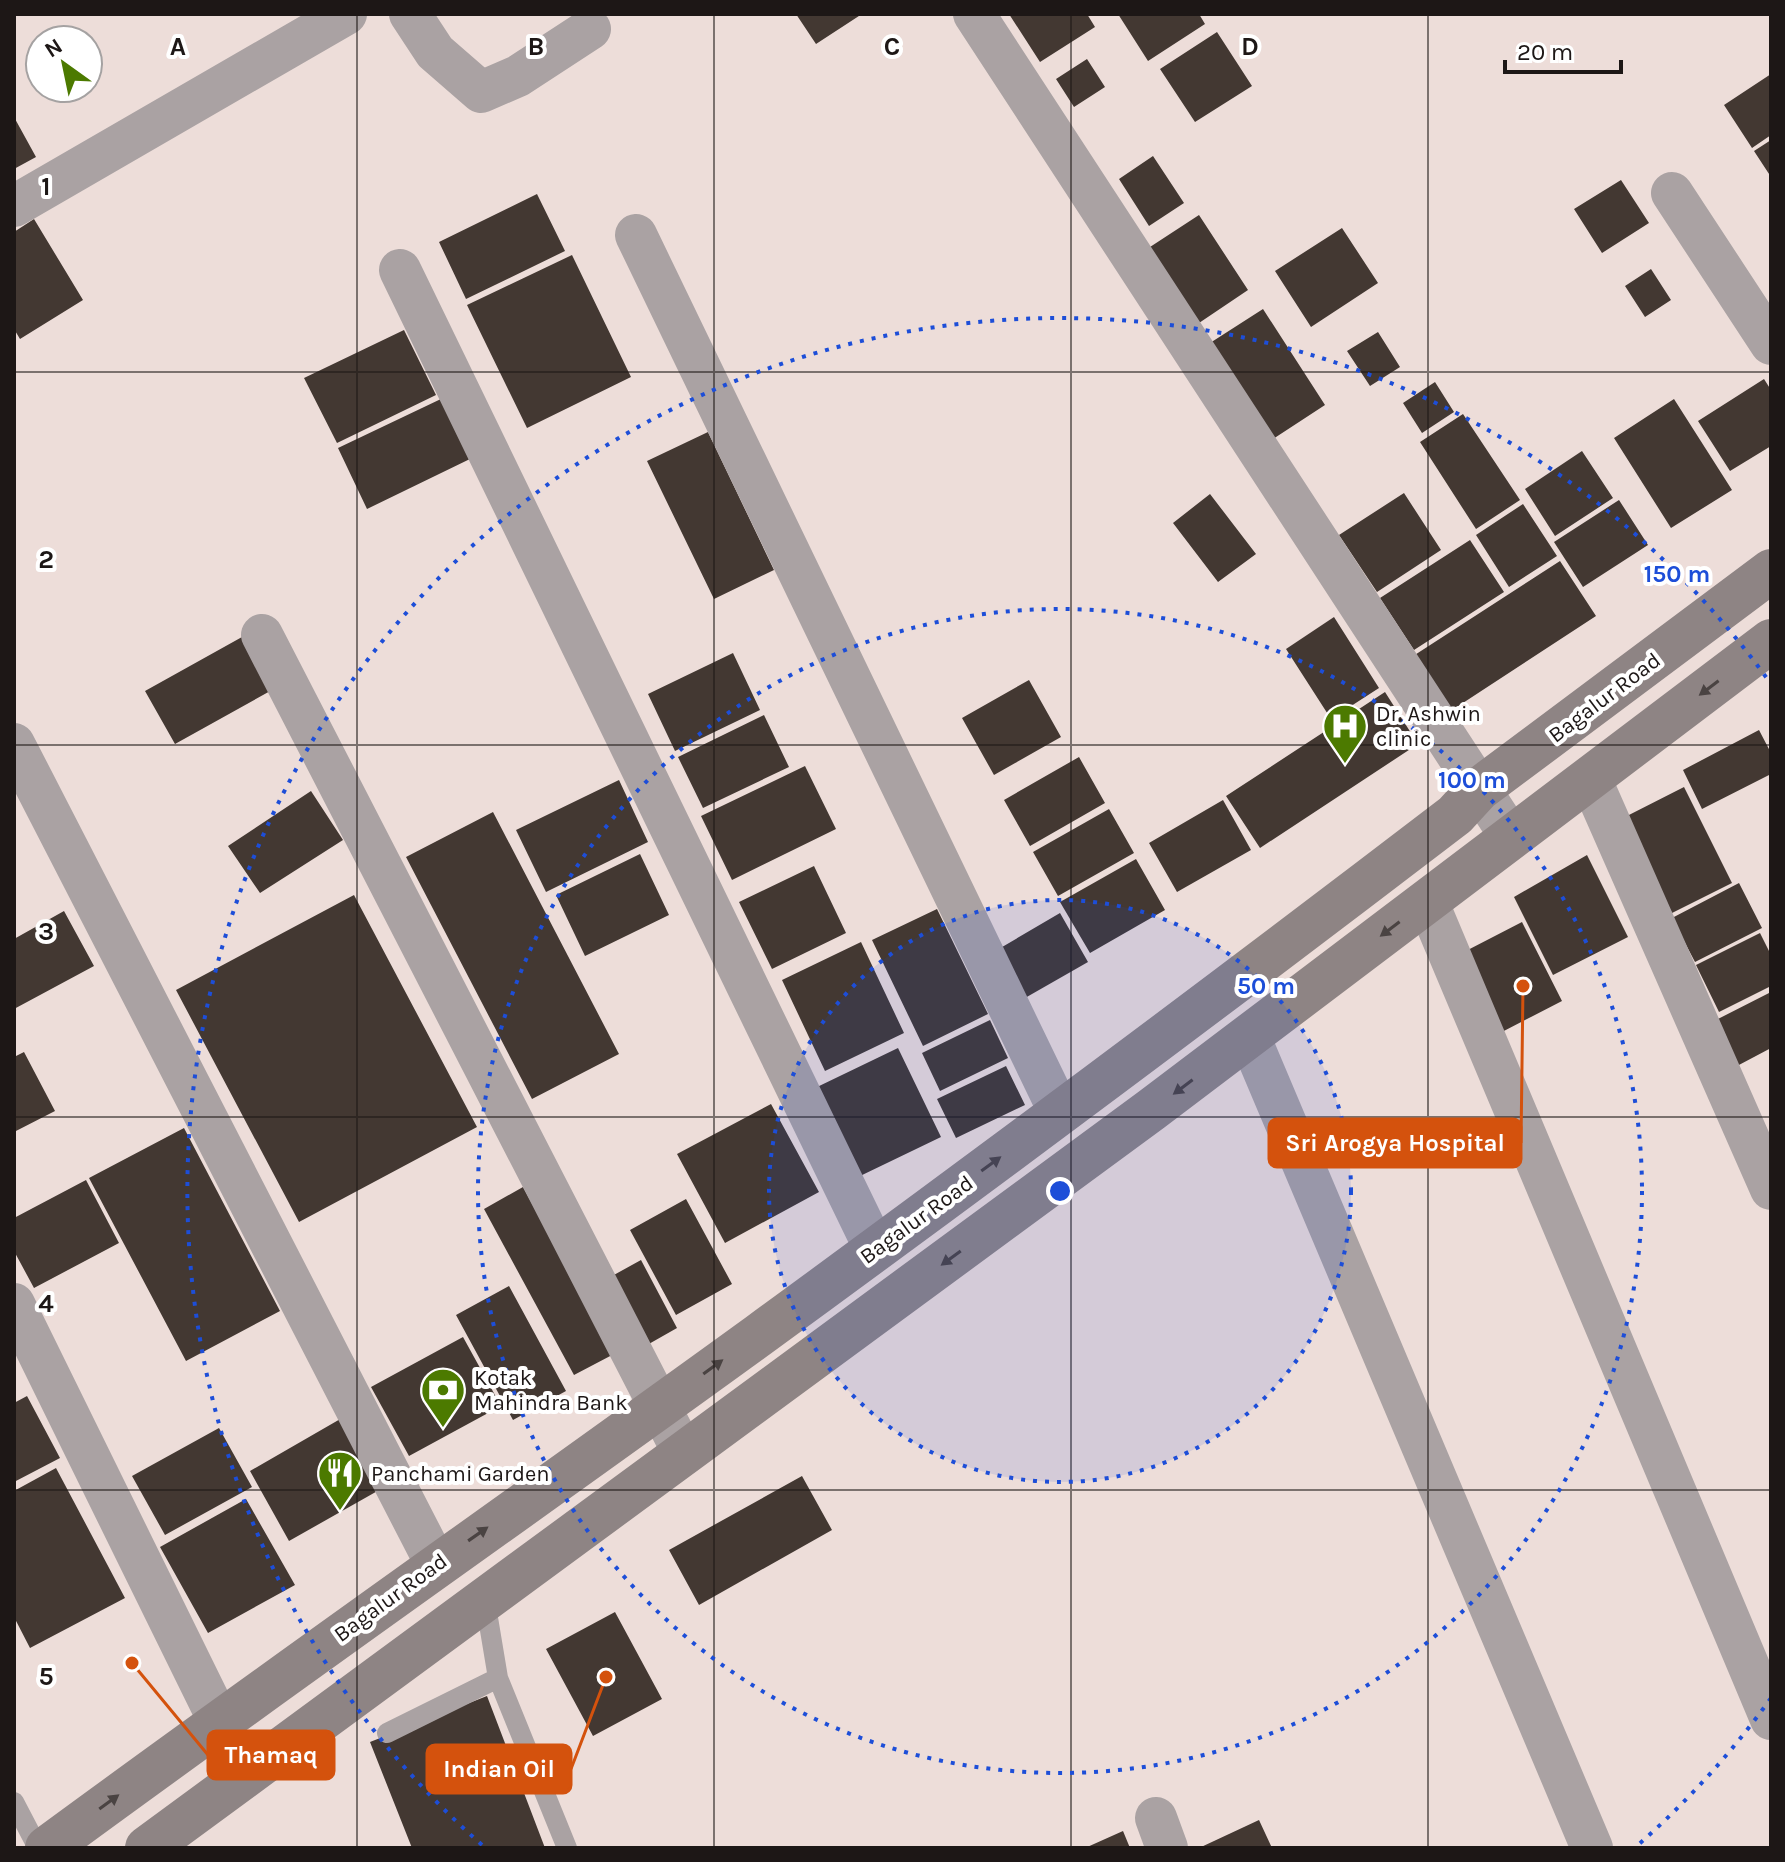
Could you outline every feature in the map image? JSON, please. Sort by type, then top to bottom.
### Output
[{"type":"main road","name":"Bagalur Road","points":[[47,1848],[1060,1113],[1455,815],[1478,790],[1771,571]]},
{"type":"main road","points":[[147,1848],[1249,1036],[1590,778],[1768,652]]},
{"type":"street","points":[[14,206],[346,14]]},
{"type":"street","points":[[410,14],[435,52],[481,92],[518,76],[595,19]]},
{"type":"street","points":[[974,14],[1511,837]]},
{"type":"street","points":[[1672,193],[1771,344]]},
{"type":"street","points":[[636,235],[1060,1113]]},
{"type":"street","points":[[400,270],[875,1249]]},
{"type":"street","points":[[262,635],[657,1407],[684,1454]]},
{"type":"street","points":[[14,744],[436,1564]]},
{"type":"street","points":[[1590,778],[1771,1189]]},
{"type":"street","points":[[1427,901],[1771,1719]]},
{"type":"street","points":[[1249,1036],[1592,1848]]},
{"type":"street","points":[[14,1304],[219,1721]]},
{"type":"lane","points":[[485,1600],[498,1678],[567,1848]]},
{"type":"lane","points":[[387,1733],[498,1678]]},
{"type":"lane","points":[[14,1802],[38,1848]]},
{"type":"building","points":[[796,14],[862,14],[816,44]]},
{"type":"building","points":[[1009,14],[1087,14],[1095,27],[1040,62]]},
{"type":"building","points":[[1118,14],[1199,14],[1205,24],[1148,61]]},
{"type":"building","points":[[1217,32],[1252,86],[1195,122],[1160,69]]},
{"type":"building","points":[[1087,59],[1105,87],[1074,107],[1056,79]]},
{"type":"building","points":[[1771,74],[1771,135],[1752,148],[1724,105]]},
{"type":"building","points":[[14,117],[36,157],[14,169]]},
{"type":"building","points":[[1771,140],[1771,177],[1754,151]]},
{"type":"building","points":[[1153,156],[1184,203],[1149,226],[1119,179]]},
{"type":"building","points":[[1621,180],[1649,223],[1602,253],[1574,209]]},
{"type":"building","points":[[537,194],[565,251],[466,299],[439,242]]},
{"type":"building","points":[[1199,215],[1248,290],[1199,323],[1150,247]]},
{"type":"building","points":[[34,219],[83,300],[20,339],[14,329],[14,232]]},
{"type":"building","points":[[1342,228],[1378,283],[1311,327],[1275,271]]},
{"type":"building","points":[[572,255],[631,377],[527,428],[467,305]]},
{"type":"building","points":[[1651,269],[1671,300],[1645,317],[1625,286]]},
{"type":"building","points":[[1263,309],[1325,405],[1273,439],[1210,343]]},
{"type":"building","points":[[404,330],[436,395],[337,443],[304,378]]},
{"type":"building","points":[[1378,332],[1400,367],[1370,386],[1347,351]]},
{"type":"building","points":[[1764,379],[1771,390],[1771,446],[1730,471],[1698,421]]},
{"type":"building","points":[[1435,382],[1454,412],[1422,433],[1403,403]]},
{"type":"building","points":[[443,398],[472,458],[367,509],[338,448]]},
{"type":"building","points":[[1674,399],[1732,490],[1671,528],[1614,438]]},
{"type":"building","points":[[1463,414],[1520,500],[1476,529],[1420,442]]},
{"type":"building","points":[[708,432],[774,570],[714,599],[647,461]]},
{"type":"building","points":[[1582,451],[1613,498],[1555,536],[1525,489]]},
{"type":"building","points":[[1404,493],[1441,550],[1377,592],[1339,535]]},
{"type":"building","points":[[1210,494],[1256,554],[1218,582],[1173,523]]},
{"type":"building","points":[[1619,500],[1648,545],[1583,587],[1554,542]]},
{"type":"building","points":[[1523,504],[1557,556],[1509,587],[1476,535]]},
{"type":"building","points":[[1470,540],[1504,592],[1414,650],[1380,598]]},
{"type":"building","points":[[1560,561],[1596,616],[1443,716],[1407,660]]},
{"type":"building","points":[[1334,617],[1379,688],[1331,719],[1286,649]]},
{"type":"building","points":[[242,637],[272,690],[175,744],[145,691]]},
{"type":"building","points":[[733,653],[760,710],[675,751],[648,694]]},
{"type":"building","points":[[1029,680],[1061,737],[994,775],[962,718]]},
{"type":"building","points":[[1385,692],[1418,744],[1260,848],[1226,796]]},
{"type":"building","points":[[764,715],[789,767],[703,808],[678,757]]},
{"type":"building","points":[[1759,730],[1771,753],[1771,774],[1702,809],[1683,770]]},
{"type":"building","points":[[1079,757],[1105,803],[1030,846],[1004,800]]},
{"type":"building","points":[[805,766],[836,829],[732,880],[701,816]]},
{"type":"building","points":[[619,780],[648,842],[546,892],[516,830]]},
{"type":"building","points":[[1684,787],[1732,883],[1672,913],[1623,818]]},
{"type":"building","points":[[311,791],[343,840],[260,893],[228,846]]},
{"type":"building","points":[[1223,800],[1251,850],[1177,892],[1149,843]]},
{"type":"building","points":[[1109,809],[1134,853],[1058,896],[1033,852]]},
{"type":"building","points":[[493,812],[619,1054],[532,1099],[406,857]]},
{"type":"building","points":[[640,854],[669,915],[585,956],[556,895]]},
{"type":"building","points":[[1587,855],[1628,937],[1553,975],[1514,897]]},
{"type":"building","points":[[1136,859],[1165,910],[1090,953],[1060,902]]},
{"type":"building","points":[[814,866],[846,933],[772,969],[739,902]]},
{"type":"building","points":[[1739,883],[1762,928],[1695,962],[1672,918]]},
{"type":"building","points":[[354,895],[477,1127],[299,1222],[176,990]]},
{"type":"building","points":[[937,909],[988,1014],[923,1046],[872,940]]},
{"type":"building","points":[[64,911],[94,966],[14,1009],[14,939]]},
{"type":"building","points":[[1060,913],[1088,962],[1025,998],[997,950]]},
{"type":"building","points":[[1522,922],[1562,1001],[1500,1033],[1460,954]]},
{"type":"building","points":[[1760,933],[1771,955],[1771,986],[1719,1012],[1696,965]]},
{"type":"building","points":[[861,942],[904,1033],[825,1071],[782,980]]},
{"type":"building","points":[[1771,992],[1771,1048],[1737,1066],[1714,1021]]},
{"type":"building","points":[[990,1020],[1008,1058],[940,1091],[922,1053]]},
{"type":"building","points":[[898,1048],[941,1137],[858,1177],[815,1088]]},
{"type":"building","points":[[24,1052],[55,1111],[14,1132],[14,1057]]},
{"type":"building","points":[[1006,1066],[1025,1105],[956,1138],[937,1099]]},
{"type":"building","points":[[771,1104],[819,1192],[725,1243],[677,1154]]},
{"type":"building","points":[[184,1128],[280,1311],[186,1361],[89,1178]]},
{"type":"building","points":[[86,1180],[119,1243],[34,1288],[14,1251],[14,1218]]},
{"type":"building","points":[[523,1187],[614,1354],[574,1375],[484,1209]]},
{"type":"building","points":[[686,1199],[732,1284],[676,1315],[630,1230]]},
{"type":"building","points":[[641,1260],[677,1328],[640,1349],[603,1281]]},
{"type":"building","points":[[509,1286],[566,1391],[513,1420],[456,1315]]},
{"type":"building","points":[[463,1337],[501,1406],[409,1456],[371,1387]]},
{"type":"building","points":[[27,1396],[60,1458],[14,1482],[14,1403]]},
{"type":"building","points":[[342,1418],[381,1489],[289,1541],[250,1471]]},
{"type":"building","points":[[219,1428],[252,1487],[165,1535],[132,1476]]},
{"type":"building","points":[[56,1468],[125,1598],[30,1648],[14,1617],[14,1491]]},
{"type":"building","points":[[802,1476],[832,1530],[699,1605],[669,1550]]},
{"type":"building","points":[[246,1499],[295,1585],[208,1633],[160,1547]]},
{"type":"building","points":[[615,1612],[662,1699],[593,1736],[546,1649]]},
{"type":"building","points":[[487,1696],[545,1848],[412,1848],[370,1742]]},
{"type":"building","points":[[1259,1820],[1272,1848],[1199,1848]]},
{"type":"building","points":[[1123,1831],[1130,1848],[1085,1848]]},
{"type":"place","name":"Dr. Ashwin clinic","points":[[1345,765]]},
{"type":"place","name":"Sri Arogya Hospital","points":[[1523,986]]},
{"type":"place","name":"Kotak Mahindra Bank","points":[[443,1429]]},
{"type":"place","name":"Panchami Garden","points":[[340,1512]]},
{"type":"place","name":"Thamaq","points":[[132,1663]]},
{"type":"place","name":"Indian Oil","points":[[606,1677]]}]
